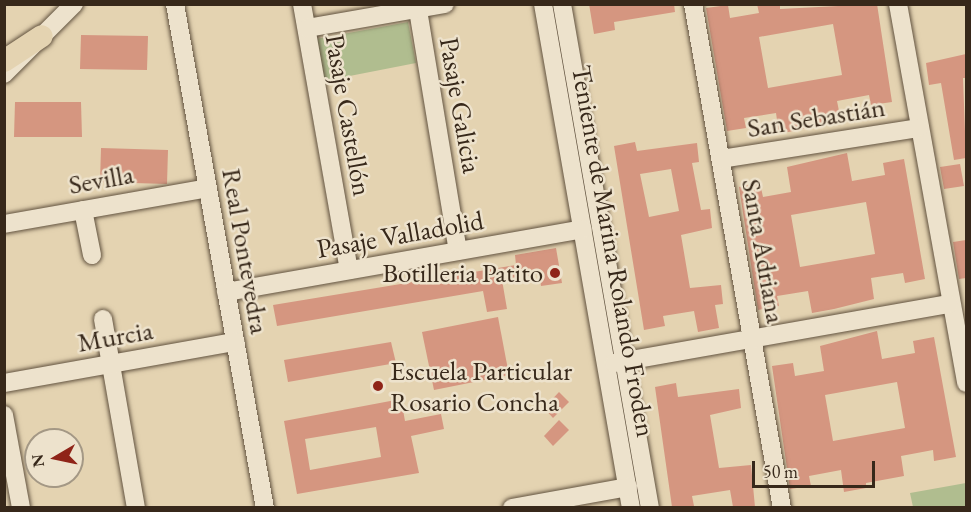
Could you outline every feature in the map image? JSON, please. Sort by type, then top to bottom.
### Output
[{"type":"main road","points":[[4,61],[42,36]]},
{"type":"street","points":[[4,74],[74,4]]},
{"type":"street","name":"Real Pontevedra","points":[[175,4],[265,507]]},
{"type":"street","name":"Pasaje Castellón","points":[[302,4],[349,270]]},
{"type":"street","points":[[307,28],[417,7],[445,4]]},
{"type":"street","name":"Teniente de Marina Rolando Froden","points":[[543,4],[632,507]]},
{"type":"street","name":"Teniente de Marina Rolando Froden","points":[[562,4],[650,507]]},
{"type":"street","name":"Santa Adriana","points":[[693,4],[782,507]]},
{"type":"street","points":[[898,4],[949,304],[966,383]]},
{"type":"street","name":"Pasaje Galicia","points":[[417,7],[458,251]]},
{"type":"street","name":"San Sebastián","points":[[721,159],[919,128]]},
{"type":"street","name":"Sevilla","points":[[4,224],[208,188]]},
{"type":"street","points":[[83,210],[92,255]]},
{"type":"street","name":"Pasaje Valladolid","points":[[226,292],[582,229]]},
{"type":"street","points":[[606,364],[949,304]]},
{"type":"street","points":[[103,319],[136,507]]},
{"type":"street","name":"Murcia","points":[[4,383],[235,342]]},
{"type":"street","points":[[4,415],[21,507]]},
{"type":"street","points":[[512,507],[628,487]]},
{"type":"green space","points":[[408,22],[416,63],[324,81],[316,39]]},
{"type":"green space","points":[[966,483],[966,507],[913,507],[910,493]]},
{"type":"building","points":[[589,4],[674,4],[675,12],[614,22],[615,30],[594,34]]},
{"type":"building","points":[[757,4],[780,4],[780,9],[877,4],[892,102],[871,105],[869,95],[837,101],[841,121],[779,134],[776,113],[744,118],[746,128],[727,131],[706,8],[728,5],[730,18],[759,13]],"holes":[[[833,24],[842,75],[768,88],[759,37]]]},
{"type":"building","points":[[81,35],[148,36],[147,70],[80,69]]},
{"type":"building","points":[[966,54],[966,78],[963,78],[966,158],[954,160],[941,83],[929,85],[926,63]]},
{"type":"building","points":[[15,102],[81,102],[82,137],[14,137]]},
{"type":"building","points":[[635,142],[637,151],[697,143],[699,162],[692,163],[701,210],[710,209],[712,228],[681,235],[690,288],[721,285],[723,304],[715,305],[719,328],[698,332],[694,311],[663,316],[665,326],[644,330],[614,146]],"holes":[[[671,169],[679,211],[649,217],[640,174]]]},
{"type":"building","points":[[101,148],[168,150],[167,184],[100,182]]},
{"type":"building","points":[[847,153],[852,181],[885,175],[883,163],[904,159],[925,279],[905,283],[903,273],[871,278],[874,299],[834,309],[812,313],[808,291],[777,296],[779,306],[758,310],[739,187],[760,183],[763,197],[791,192],[787,167]],"holes":[[[866,202],[875,254],[800,267],[791,215]]]},
{"type":"building","points":[[960,164],[964,186],[944,189],[940,167]]},
{"type":"building","points":[[966,240],[966,278],[959,279],[953,242]]},
{"type":"building","points":[[556,248],[562,283],[541,286],[539,274],[502,280],[507,309],[487,312],[483,291],[277,326],[273,305],[516,265],[515,255]]},
{"type":"building","points":[[498,317],[509,375],[434,390],[422,332]]},
{"type":"building","points":[[877,331],[882,359],[915,353],[913,341],[934,337],[956,457],[934,461],[933,450],[901,456],[904,476],[866,483],[866,488],[844,492],[841,470],[809,476],[811,486],[790,489],[772,366],[793,363],[795,376],[824,371],[820,346]],"holes":[[[897,382],[905,428],[833,441],[825,395]]]},
{"type":"building","points":[[391,342],[396,363],[288,382],[284,360]]},
{"type":"building","points":[[676,383],[678,397],[739,389],[741,408],[710,415],[719,468],[751,465],[755,507],[733,507],[730,490],[692,496],[694,506],[672,507],[655,387]]},
{"type":"building","points":[[559,392],[569,402],[553,418],[544,408]]},
{"type":"building","points":[[401,399],[405,421],[441,414],[444,429],[411,436],[419,473],[297,494],[284,421]],"holes":[[[376,427],[381,457],[310,470],[305,439]]]},
{"type":"building","points":[[559,420],[569,430],[553,446],[544,436]]},
{"type":"place","name":"Botilleria Patito","points":[[555,273]]},
{"type":"place","name":"Escuela Particular Rosario Concha","points":[[378,386]]}]
